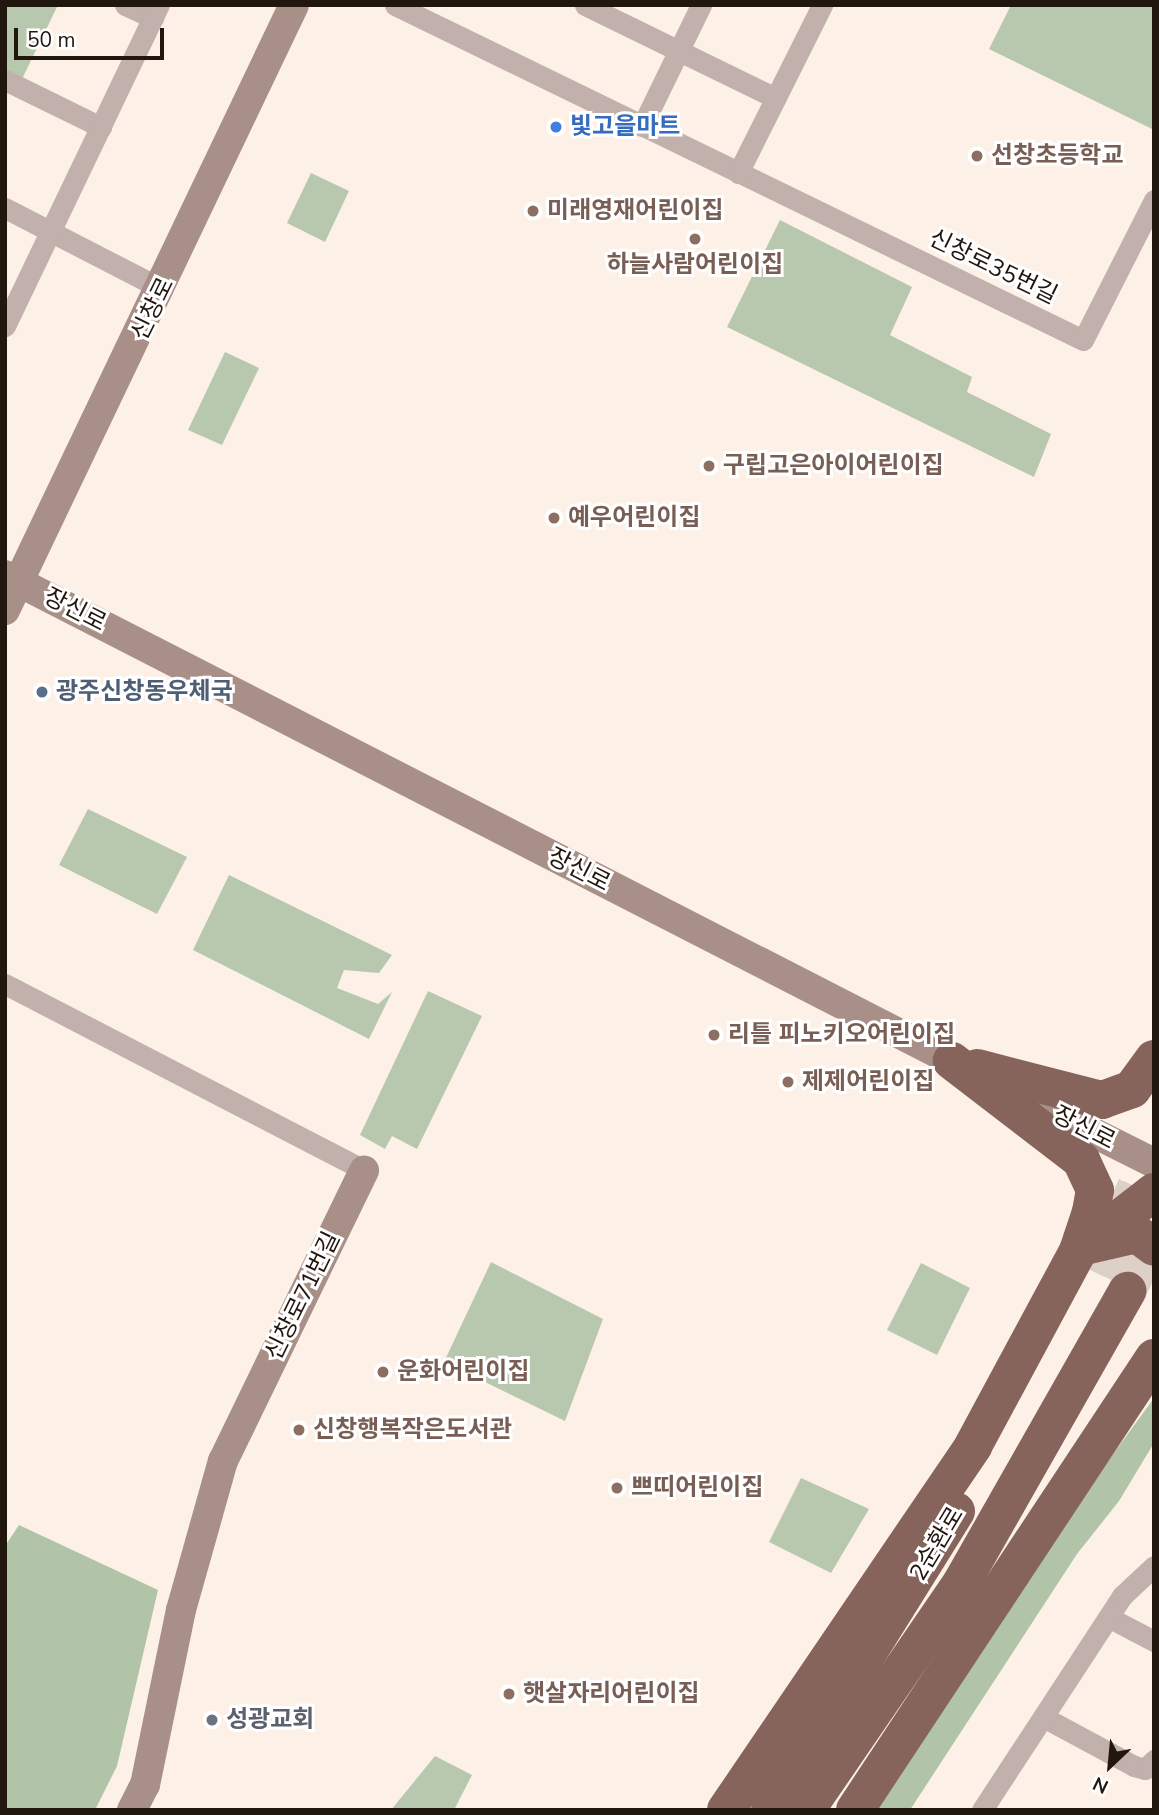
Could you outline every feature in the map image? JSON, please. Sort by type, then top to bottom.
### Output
[{"type":"highway","points":[[951,1061],[1102,1100],[1132,1089],[1154,1059]]},
{"type":"highway","points":[[951,1061],[1052,1133],[1090,1174],[1096,1198],[1101,1272]]},
{"type":"highway","points":[[1101,1272],[1099,1228],[1154,1192]]},
{"type":"highway","points":[[726,1810],[973,1446],[1101,1272],[1112,1236],[1137,1234],[1154,1247]]},
{"type":"highway","name":"2순환로","points":[[770,1810],[1101,1272]]},
{"type":"highway","name":"2순환로","points":[[806,1810],[962,1582],[1101,1272]]},
{"type":"highway","points":[[855,1810],[1154,1358]]},
{"type":"main road","name":"신창로","points":[[5,610],[12,579],[162,289],[295,5]]},
{"type":"main road","name":"장신로","points":[[12,579],[1154,1163]]},
{"type":"main road","name":"신창로71번길","points":[[132,1810],[145,1785],[180,1610],[223,1461],[364,1170]]},
{"type":"street","points":[[5,326],[156,12],[125,5]]},
{"type":"street","name":"신창로35번길","points":[[395,5],[1083,340],[1154,200]]},
{"type":"street","points":[[584,5],[776,98]]},
{"type":"street","points":[[642,126],[701,5]]},
{"type":"street","points":[[738,173],[822,5]]},
{"type":"street","points":[[5,80],[101,127]]},
{"type":"street","points":[[5,208],[162,289]]},
{"type":"street","name":"신창로71번길","points":[[5,984],[364,1170]]},
{"type":"street","points":[[989,1807],[1047,1719],[1122,1596],[1154,1566]]},
{"type":"street","points":[[1110,1618],[1154,1641]]},
{"type":"street","points":[[1047,1719],[1135,1766],[1145,1769],[1154,1760]]},
{"type":"green space","points":[[5,5],[58,5],[22,79],[5,70]]},
{"type":"green space","points":[[1011,5],[1154,5],[1154,130],[989,49]]},
{"type":"green space","points":[[311,173],[349,191],[325,242],[287,223]]},
{"type":"green space","points":[[780,220],[912,287],[890,335],[972,377],[967,392],[1051,434],[1034,477],[727,327]]},
{"type":"green space","points":[[225,352],[259,368],[222,445],[188,430]]},
{"type":"green space","points":[[88,809],[187,857],[157,914],[59,865]]},
{"type":"green space","points":[[229,875],[392,955],[379,973],[344,970],[337,988],[378,1004],[392,992],[369,1039],[193,950]]},
{"type":"green space","points":[[428,991],[482,1016],[417,1149],[392,1136],[385,1149],[360,1135]]},
{"type":"green space","points":[[491,1262],[603,1319],[565,1421],[444,1362]]},
{"type":"green space","points":[[921,1263],[970,1288],[937,1355],[887,1330]]},
{"type":"green space","points":[[1154,1398],[1154,1443],[1119,1501],[1077,1554],[910,1810],[876,1810],[1054,1535]]},
{"type":"green space","points":[[801,1478],[869,1509],[831,1573],[769,1542]]},
{"type":"green space","points":[[19,1525],[158,1590],[117,1766],[95,1810],[5,1810],[5,1546]]},
{"type":"green space","points":[[435,1756],[472,1775],[454,1810],[391,1810]]},
{"type":"tunnel","points":[[1096,1273],[1154,1149]]},
{"type":"tunnel","points":[[1127,1291],[1154,1237]]},
{"type":"place","name":"빛고을마트","points":[[556,127]]},
{"type":"place","name":"선창초등학교","points":[[977,156]]},
{"type":"place","name":"미래영재어린이집","points":[[533,211]]},
{"type":"place","name":"하늘사람어린이집","points":[[695,239]]},
{"type":"place","name":"구립고은아이어린이집","points":[[709,466]]},
{"type":"place","name":"예우어린이집","points":[[554,518]]},
{"type":"place","name":"광주신창동우체국","points":[[42,692]]},
{"type":"place","name":"리틀 피노키오어린이집","points":[[714,1035]]},
{"type":"place","name":"제제어린이집","points":[[788,1082]]},
{"type":"place","name":"운화어린이집","points":[[383,1372]]},
{"type":"place","name":"신창행복작은도서관","points":[[299,1430]]},
{"type":"place","name":"쁘띠어린이집","points":[[617,1488]]},
{"type":"place","name":"햇살자리어린이집","points":[[509,1694]]},
{"type":"place","name":"성광교회","points":[[212,1720]]}]
